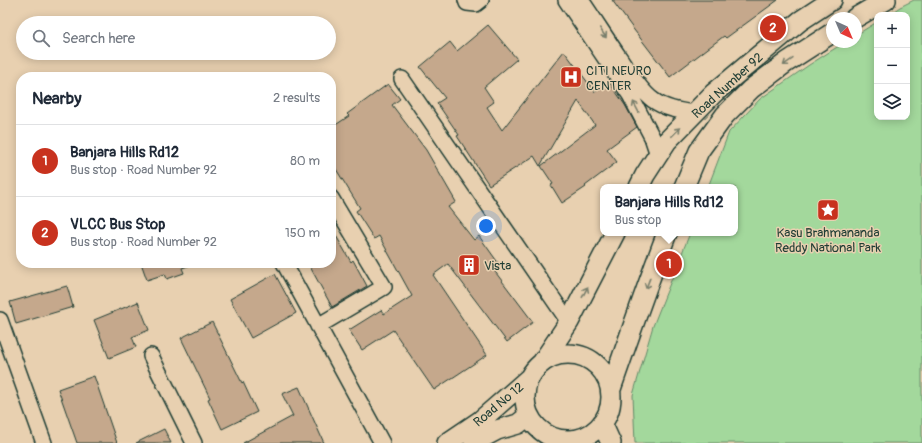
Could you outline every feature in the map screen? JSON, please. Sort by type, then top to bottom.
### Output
[{"type":"main road","name":"Road Number 92","points":[[640,184],[667,141],[714,93],[800,21],[832,0]]},
{"type":"main road","points":[[862,14],[886,0]]},
{"type":"main road","points":[[800,21],[814,44]]},
{"type":"main road","name":"Road Number 92","points":[[685,184],[699,151],[725,115],[751,89],[787,62],[826,37]]},
{"type":"main road","points":[[537,429],[524,397],[529,378],[543,361],[569,322],[613,236]]},
{"type":"main road","points":[[610,389],[666,236]]},
{"type":"main road","points":[[474,443],[497,430],[518,424],[537,429],[550,437],[564,440],[578,439],[592,433],[602,423],[608,412],[611,401],[610,389],[606,375],[596,364],[584,357],[570,353],[556,355],[543,361]]},
{"type":"main road","name":"Road No 12","points":[[447,443],[481,420],[529,378]]},
{"type":"main road","points":[[602,423],[611,443]]},
{"type":"street","points":[[466,0],[467,3],[476,4],[481,0]]},
{"type":"street","points":[[566,0],[630,95],[652,137],[658,155]]},
{"type":"street","points":[[581,0],[628,71],[645,93],[654,101],[666,106],[676,110],[694,113]]},
{"type":"street","points":[[402,79],[569,322]]},
{"type":"street","points":[[318,326],[384,287],[336,206]]},
{"type":"street","points":[[287,268],[382,443]]},
{"type":"street","points":[[0,320],[44,443]]},
{"type":"street","points":[[152,356],[194,443]]},
{"type":"green space","name":"Kasu Brahmananda Reddy National Park","points":[[914,0],[922,0],[922,443],[635,443],[633,395],[653,326],[689,236],[738,236],[738,184],[709,184],[729,132],[760,99],[836,48],[862,48],[862,31],[874,24],[874,120],[910,120],[910,12],[892,12]]},
{"type":"building","points":[[612,0],[778,0],[726,38],[724,36],[670,77]]},
{"type":"building","points":[[488,25],[517,59],[484,87],[494,102],[487,107],[502,130],[564,51],[595,92],[609,82],[625,105],[637,127],[607,149],[617,162],[585,186],[586,187],[562,203],[551,185],[553,184],[541,166],[595,125],[578,101],[540,166],[534,156],[489,185],[457,136],[459,135],[437,103],[445,98],[420,67],[450,42],[457,51]]},
{"type":"building","points":[[388,84],[400,99],[392,105],[426,150],[456,202],[448,207],[474,240],[479,236],[499,264],[493,269],[533,322],[507,342],[448,264],[433,275],[487,355],[434,390],[393,330],[362,350],[349,330],[381,310],[384,314],[412,296],[379,236],[374,239],[356,211],[360,208],[336,169],[336,125],[349,116],[347,114]]},
{"type":"building","points":[[336,236],[351,262],[353,260],[367,286],[332,307],[311,268],[336,268]]},
{"type":"building","points":[[143,268],[182,268],[184,273],[167,279],[165,274],[147,280]]},
{"type":"building","points":[[275,274],[296,313],[251,338],[230,299]]},
{"type":"building","points":[[67,286],[73,307],[16,324],[10,302]]},
{"type":"building","points":[[138,302],[149,330],[132,337],[136,347],[109,358],[94,320]]},
{"type":"building","points":[[212,322],[257,412],[222,429],[208,399],[210,398],[181,338]]},
{"type":"building","points":[[94,376],[117,443],[77,443],[58,389]]},
{"type":"building","points":[[299,387],[324,443],[243,443],[293,416],[282,394]]},
{"type":"building","points":[[164,429],[171,443],[136,443]]},
{"type":"place","name":"VLCC Bus Stop","points":[[773,28]]},
{"type":"place","name":"CITI NEURO CENTER","points":[[571,77]]},
{"type":"place","name":"Kasu Brahmananda Reddy National Park","points":[[828,210]]},
{"type":"place","name":"Banjara Hills Rd12","points":[[669,264]]},
{"type":"place","name":"Vista","points":[[469,265]]}]
